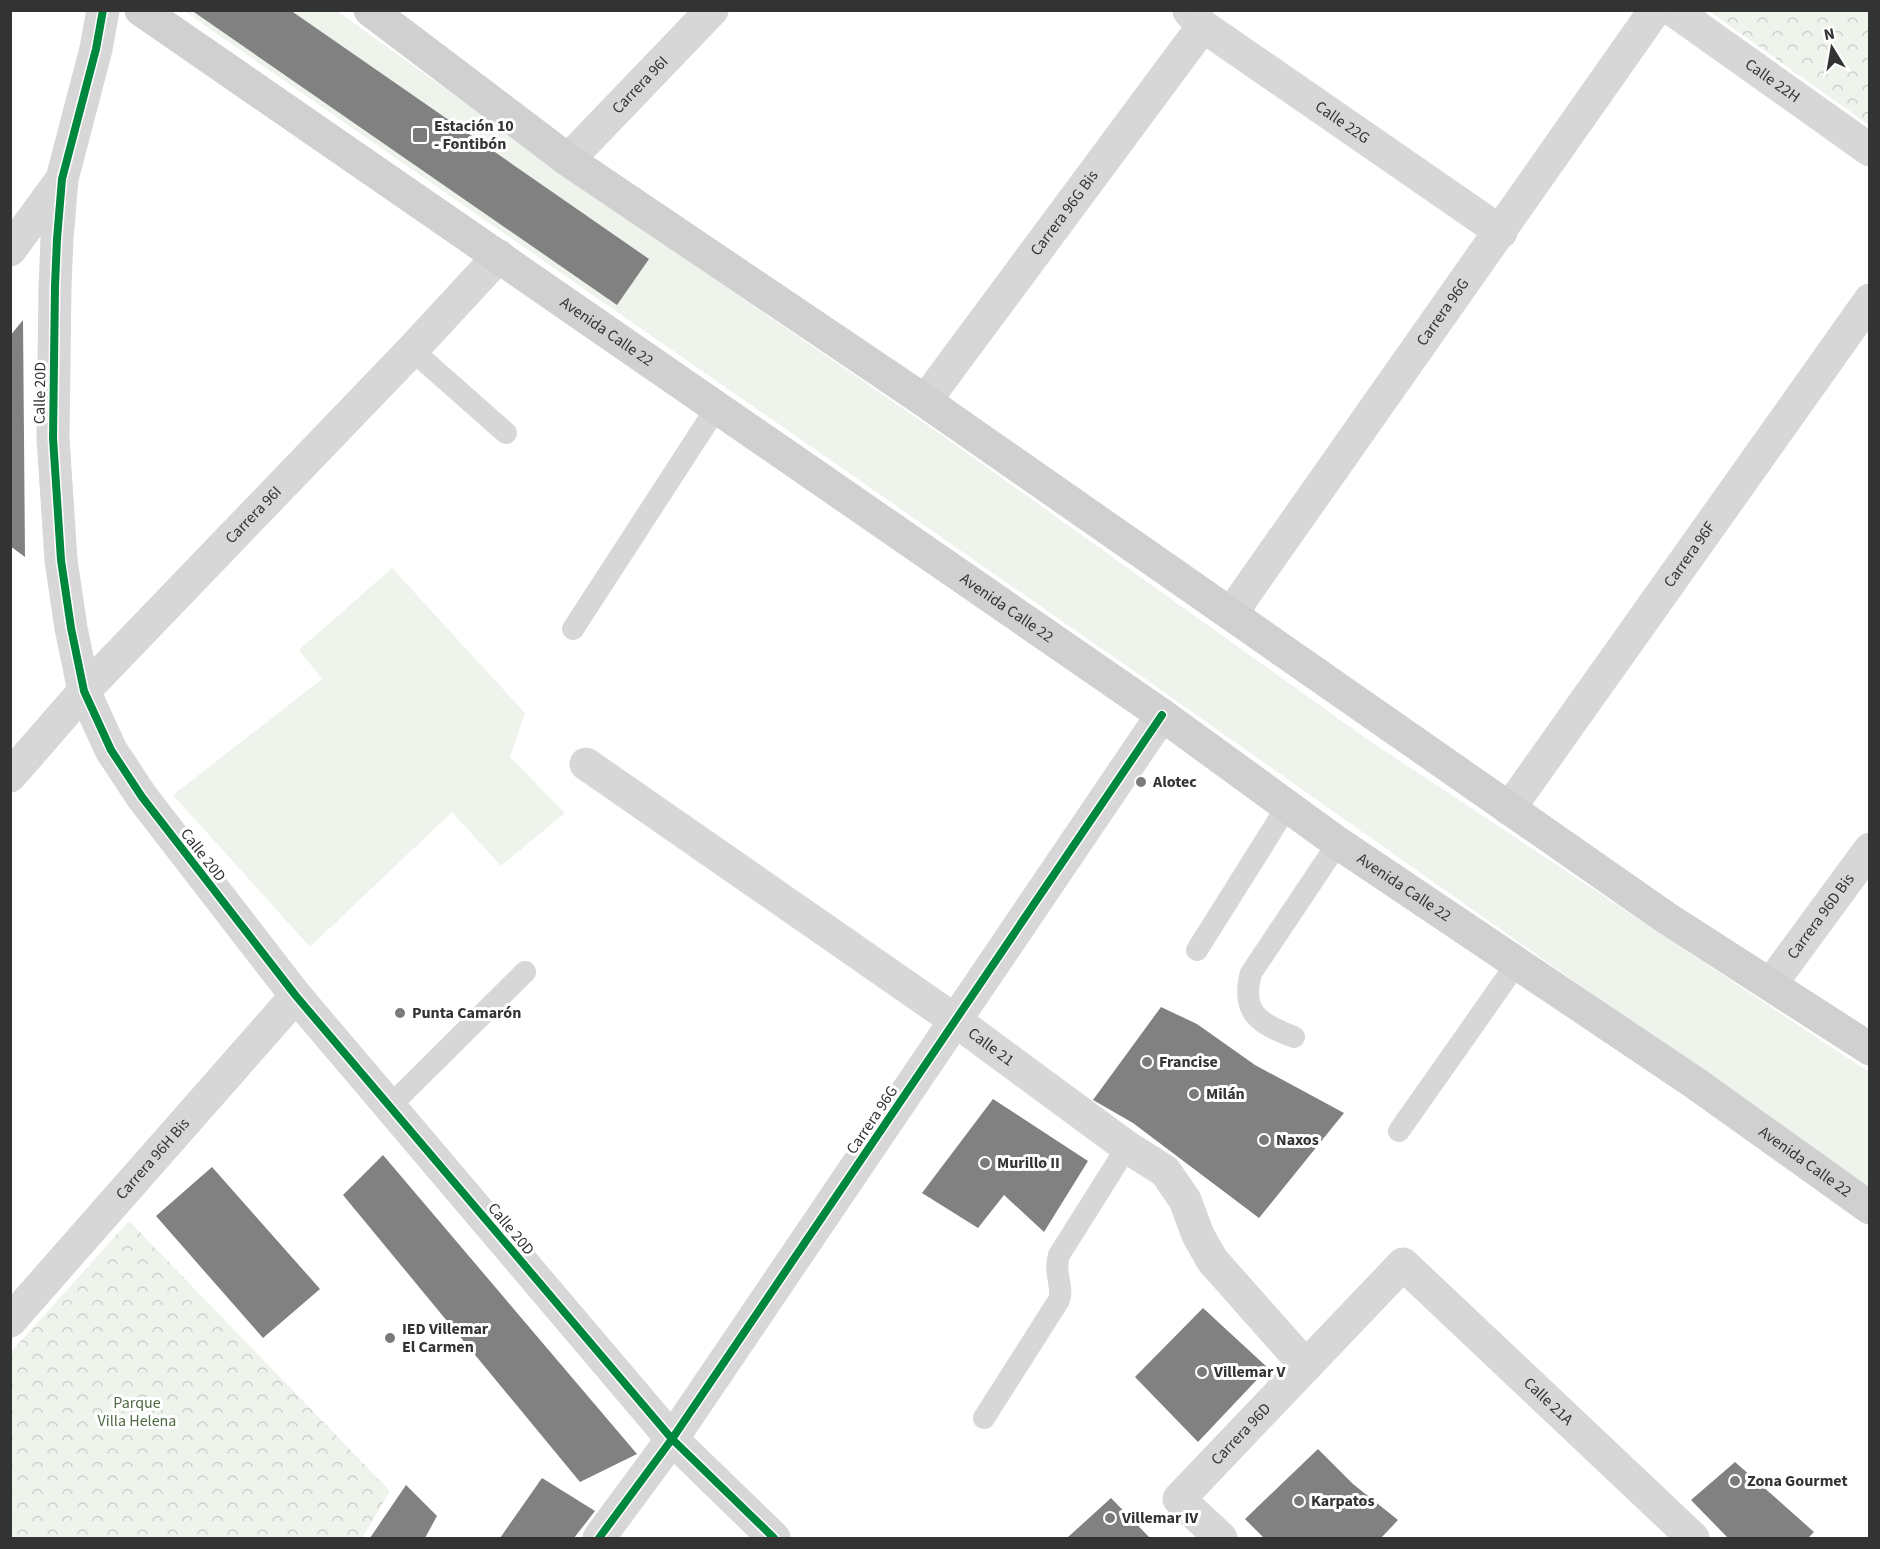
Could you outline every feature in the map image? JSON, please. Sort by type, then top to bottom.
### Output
[{"type":"main road","name":"Avenida Calle 22","points":[[141,10],[1162,715],[1338,843],[1695,1083],[1869,1208]]},
{"type":"main road","points":[[370,10],[568,160],[926,401],[1665,917],[1869,1049]]},
{"type":"street","name":"Calle 20D","points":[[103,10],[96,49],[62,179],[57,251],[53,438],[61,560],[71,628],[84,691],[111,750],[142,797],[296,996],[672,1439],[774,1539]]},
{"type":"street","name":"Carrera 96G","points":[[1234,616],[1242,598],[1655,10]]},
{"type":"street","name":"Calle 22H","points":[[1674,10],[1869,150]]},
{"type":"street","name":"Carrera 96I","points":[[568,160],[698,15]]},
{"type":"street","name":"Calle 22G","points":[[1196,18],[1501,232]]},
{"type":"street","name":"Carrera 96G Bis","points":[[926,401],[1196,18]]},
{"type":"street","points":[[10,250],[62,179]]},
{"type":"street","name":"Carrera 96I","points":[[10,776],[84,691],[412,350],[499,256]]},
{"type":"street","name":"Carrera 96F","points":[[1509,809],[1869,300]]},
{"type":"street","name":"Carrera 96G","points":[[599,1539],[672,1439],[1162,715]]},
{"type":"street","name":"Calle 21","points":[[586,764],[956,1021],[1127,1147],[1165,1171],[1185,1200],[1198,1235],[1212,1260],[1306,1365]]},
{"type":"street","name":"Carrera 96D Bis","points":[[1770,984],[1869,849]]},
{"type":"street","name":"Carrera 96H Bis","points":[[10,1322],[296,996]]},
{"type":"street","name":"Carrera 96D","points":[[1221,1539],[1179,1499],[1403,1264]]},
{"type":"street","name":"Calle 21A","points":[[1403,1264],[1693,1539]]},
{"type":"lane","points":[[412,350],[506,432]]},
{"type":"lane","points":[[573,629],[717,407]]},
{"type":"lane","points":[[1197,950],[1288,805]]},
{"type":"lane","points":[[1294,1037],[1265,1025],[1252,1010],[1247,990],[1251,973],[1338,843]]},
{"type":"lane","points":[[1400,1131],[1517,963]]},
{"type":"lane","points":[[389,1107],[525,972]]},
{"type":"lane","points":[[984,1418],[1059,1300],[1061,1292],[1056,1264],[1059,1255],[1127,1147]]},
{"type":"green space","points":[[184,11],[337,11],[627,219],[946,438],[1364,737],[1869,1072],[1869,1189],[1144,678]]},
{"type":"green space","points":[[1709,11],[1869,11],[1869,125]]},
{"type":"green space","points":[[392,568],[525,713],[510,757],[565,813],[501,866],[452,812],[310,947],[173,795],[322,679],[299,650]]},
{"type":"green space","name":"Parque Villa Helena","points":[[129,1221],[390,1491],[362,1538],[11,1538],[11,1352]]},
{"type":"building","name":"Estación 10 - Fontibón","points":[[191,10],[290,10],[649,259],[617,305]]},
{"type":"building","points":[[23,320],[25,557],[10,546],[10,336]]},
{"type":"building","points":[[1161,1007],[1197,1024],[1255,1065],[1344,1113],[1259,1218],[1133,1123],[1093,1100]]},
{"type":"building","name":"Murillo II","points":[[993,1099],[1088,1161],[1044,1232],[1004,1195],[978,1228],[922,1193]]},
{"type":"building","points":[[383,1155],[637,1454],[580,1482],[343,1195]]},
{"type":"building","points":[[212,1167],[320,1289],[263,1338],[156,1216]]},
{"type":"building","name":"Villemar V","points":[[1203,1308],[1268,1368],[1198,1442],[1135,1377]]},
{"type":"building","name":"Karpatos","points":[[1318,1449],[1353,1484],[1398,1520],[1381,1538],[1264,1538],[1245,1519]]},
{"type":"building","name":"Zona Gourmet","points":[[1735,1462],[1814,1532],[1808,1538],[1728,1538],[1691,1500]]},
{"type":"building","points":[[542,1478],[595,1511],[574,1538],[500,1538]]},
{"type":"building","points":[[406,1485],[437,1516],[425,1538],[370,1538]]},
{"type":"building","name":"Villemar IV","points":[[1111,1498],[1150,1538],[1067,1538]]},
{"type":"cycle path","points":[[103,10],[96,49],[62,179],[55,286],[53,438],[61,560],[71,628],[84,691],[111,750],[142,797],[296,996],[672,1439],[774,1538]]},
{"type":"cycle path","points":[[599,1538],[672,1439],[1162,715]]},
{"type":"place","name":"Estación 10 - Fontibón","points":[[420,135]]},
{"type":"place","name":"Alotec","points":[[1141,782]]},
{"type":"place","name":"Punta Camarón","points":[[400,1013]]},
{"type":"place","name":"Francise","points":[[1147,1062]]},
{"type":"place","name":"Milán","points":[[1194,1094]]},
{"type":"place","name":"Naxos","points":[[1264,1140]]},
{"type":"place","name":"Murillo II","points":[[985,1163]]},
{"type":"place","name":"IED Villemar El Carmen","points":[[390,1338]]},
{"type":"place","name":"Villemar V","points":[[1202,1372]]},
{"type":"place","name":"Zona Gourmet","points":[[1735,1481]]},
{"type":"place","name":"Karpatos","points":[[1299,1501]]},
{"type":"place","name":"Villemar IV","points":[[1110,1518]]}]
